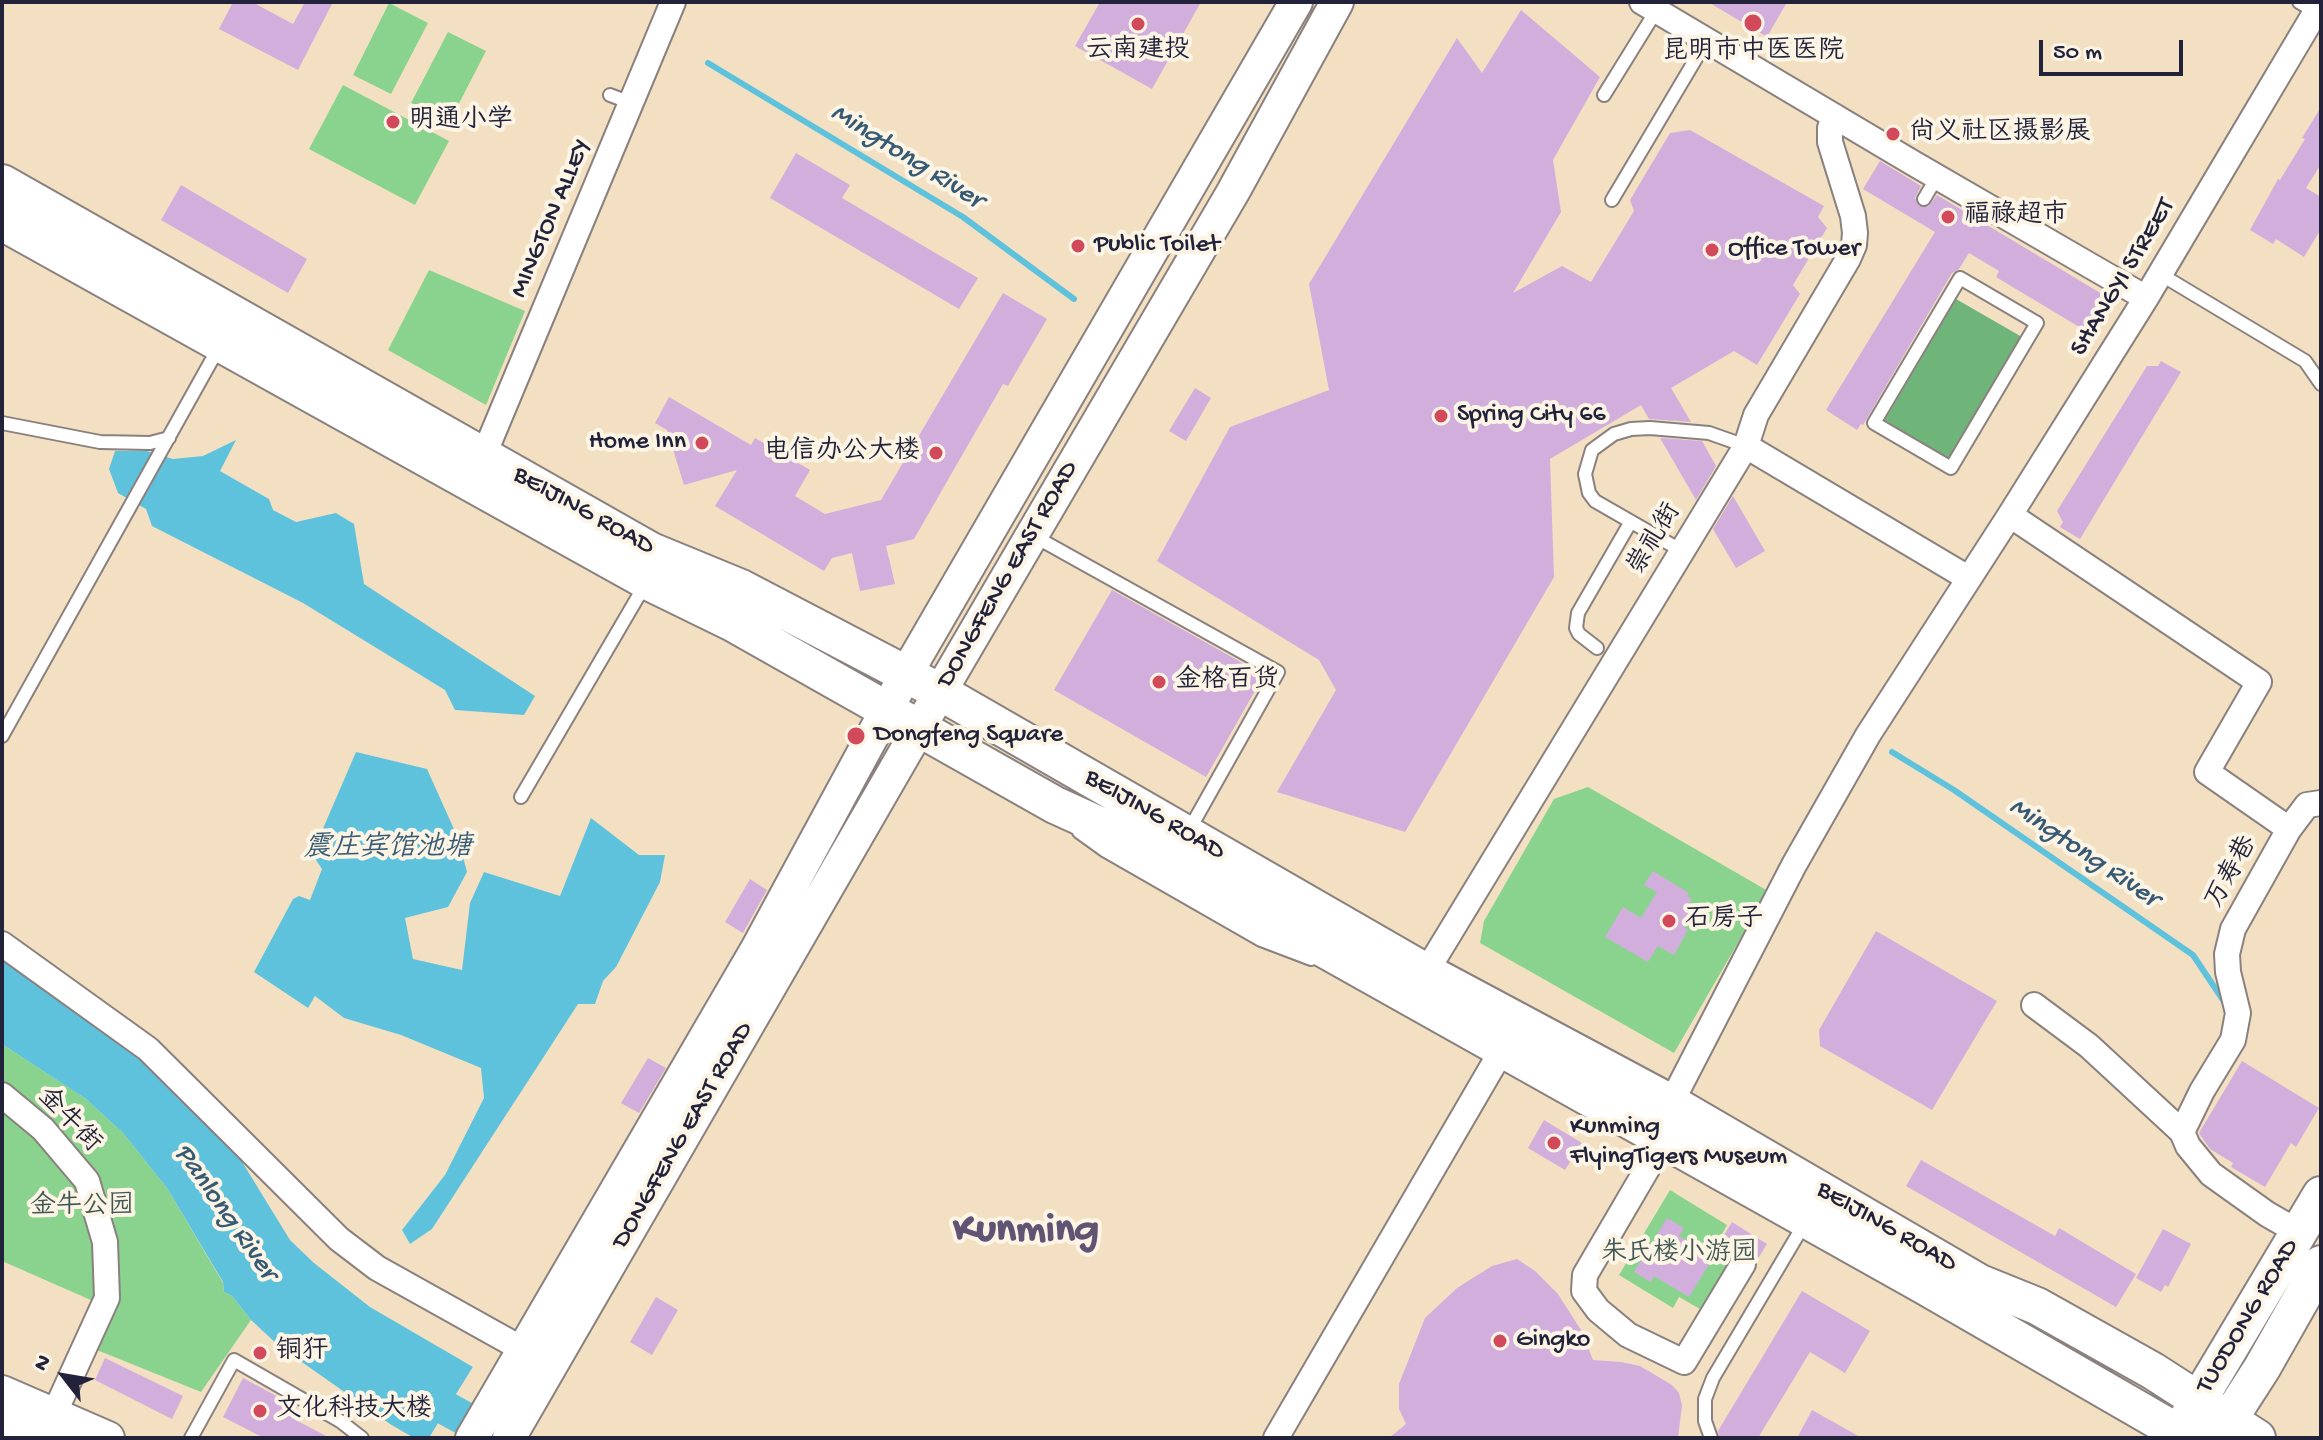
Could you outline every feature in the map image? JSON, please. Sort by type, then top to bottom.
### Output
[{"type":"main road","name":"DONGFENG EAST ROAD","points":[[472,1438],[757,949],[906,674],[1296,2]]},
{"type":"main road","name":"DONGFENG EAST ROAD","points":[[509,1438],[1233,192],[1337,2]]},
{"type":"main road","name":"BEIJING ROAD","points":[[2,183],[651,551],[741,588],[940,692],[1426,972],[1671,1103],[1980,1283],[2037,1306],[2199,1399],[2235,1432]]},
{"type":"main road","name":"BEIJING ROAD","points":[[2,222],[647,581],[733,623],[1055,805],[1121,835],[1806,1220],[2181,1436]]},
{"type":"main road","name":"TUODONG ROAD","points":[[2181,1436],[2199,1399],[2321,1195]]},
{"type":"main road","name":"TUODONG ROAD","points":[[2235,1432],[2321,1264]]},
{"type":"main road","points":[[2,1392],[51,1426]]},
{"type":"main road","points":[[2,1418],[108,1438]]},
{"type":"street","name":"MINGTON ALLEY","points":[[483,457],[621,99],[673,2]]},
{"type":"street","points":[[1649,6],[2146,298]]},
{"type":"street","name":"SHANGYI STREET","points":[[1671,1103],[1794,865],[1868,735],[2146,298],[2312,6]]},
{"type":"street","name":"崇礼街","points":[[1426,972],[1746,446],[1756,415],[1848,259],[1854,245],[1853,216],[1830,142],[1834,116]]},
{"type":"street","points":[[1746,446],[1968,578]]},
{"type":"street","name":"万寿巷","points":[[2010,515],[2259,682],[2207,772],[2289,829],[2233,929],[2227,954],[2238,1013],[2233,1040],[2182,1132]]},
{"type":"street","points":[[2289,829],[2307,805],[2321,803]]},
{"type":"street","points":[[2,944],[148,1049],[339,1239],[516,1363]]},
{"type":"street","points":[[2034,1005],[2089,1046],[2182,1132],[2188,1146],[2211,1174],[2300,1233]]},
{"type":"street","points":[[1276,1438],[1502,1050]]},
{"type":"street","name":"金牛街","points":[[2,1095],[43,1129],[87,1181],[105,1242],[107,1298],[51,1426]]},
{"type":"street","points":[[1664,1140],[1585,1275],[1584,1291],[1598,1310],[1628,1335],[1684,1362],[1743,1264]]},
{"type":"lane","points":[[1604,95],[1649,6]]},
{"type":"lane","points":[[1612,200],[1707,40]]},
{"type":"lane","points":[[1924,199],[1937,177]]},
{"type":"lane","points":[[2160,274],[2305,361],[2321,384]]},
{"type":"lane","points":[[1960,278],[2037,323],[1951,468],[1874,423],[1960,278]]},
{"type":"lane","points":[[2,736],[221,344]]},
{"type":"lane","points":[[2,423],[100,442],[150,443],[169,438]]},
{"type":"lane","points":[[1682,551],[1602,507],[1589,493],[1585,474],[1588,459],[1599,443],[1625,430],[1650,428],[1709,433],[1746,446]]},
{"type":"lane","points":[[1597,648],[1579,634],[1576,628],[1578,613],[1630,523]]},
{"type":"lane","points":[[1032,535],[1278,672],[1187,834]]},
{"type":"lane","points":[[521,797],[647,581]]},
{"type":"lane","points":[[1711,1438],[1705,1421],[1705,1399],[1713,1378],[1806,1220]]},
{"type":"lane","points":[[191,1438],[234,1360],[340,1421],[362,1438]]},
{"type":"green space","points":[[389,3],[428,23],[391,94],[353,75]]},
{"type":"green space","points":[[448,32],[486,51],[449,123],[411,103]]},
{"type":"green space","points":[[343,85],[449,141],[415,205],[309,149]]},
{"type":"green space","points":[[429,270],[525,311],[486,405],[388,350]]},
{"type":"green space","points":[[1956,299],[2022,337],[1948,461],[1883,423]]},
{"type":"green space","points":[[1588,787],[1768,891],[1674,1053],[1480,943],[1484,921],[1554,799]]},
{"type":"green space","name":"金牛公园","points":[[2,1044],[86,1099],[123,1133],[167,1188],[223,1283],[224,1292],[232,1296],[251,1320],[201,1392],[92,1348],[93,1301],[2,1261]]},
{"type":"green space","name":"朱氏楼小游园","points":[[1670,1190],[1727,1225],[1718,1241],[1735,1252],[1700,1309],[1679,1297],[1673,1308],[1619,1275]]},
{"type":"water","points":[[236,440],[220,471],[269,499],[273,510],[296,522],[336,513],[354,524],[364,584],[535,696],[524,715],[455,710],[445,690],[303,603],[152,526],[146,509],[118,493],[109,469],[115,451],[147,451],[173,459],[203,456]]},
{"type":"water","name":"震庄宾馆池塘","points":[[356,752],[427,769],[458,838],[467,872],[448,907],[405,918],[413,959],[462,970],[470,903],[484,872],[560,896],[591,818],[639,855],[665,855],[660,882],[616,967],[603,981],[595,1004],[578,1004],[432,1229],[410,1244],[402,1230],[445,1175],[484,1098],[481,1068],[401,1035],[344,1018],[315,996],[308,1008],[254,972],[293,899],[299,896],[310,900],[322,869],[312,854]]},
{"type":"water","points":[[2,957],[146,1055],[236,1152],[290,1240],[314,1263],[370,1307],[473,1367],[429,1438],[414,1438],[390,1424],[279,1346],[251,1320],[232,1296],[224,1292],[223,1282],[167,1188],[123,1133],[86,1099],[2,1044]]},
{"type":"pier","points":[[473,1367],[476,1369],[434,1438],[429,1438]]},
{"type":"building","points":[[233,2],[252,2],[293,24],[305,2],[333,2],[298,70],[219,29]]},
{"type":"building","name":"云南建投","points":[[1100,2],[1201,2],[1152,89],[1075,46]]},
{"type":"building","name":"昆明市中医医院","points":[[1708,2],[1787,2],[1767,37]]},
{"type":"building","name":"Spring City 66","points":[[1521,10],[1600,77],[1553,160],[1561,212],[1513,293],[1562,266],[1591,282],[1634,211],[1630,200],[1670,133],[1690,130],[1824,206],[1818,217],[1827,228],[1793,285],[1800,294],[1757,365],[1734,351],[1671,388],[1691,422],[1649,419],[1641,405],[1550,459],[1554,577],[1405,832],[1277,792],[1336,690],[1319,660],[1157,561],[1230,427],[1329,390],[1309,284],[1457,38],[1482,73]]},
{"type":"building","points":[[2321,107],[2321,164],[2306,188],[2321,197],[2321,229],[2304,257],[2276,239],[2273,244],[2250,230]]},
{"type":"building","points":[[796,153],[850,185],[842,198],[978,278],[959,309],[770,198]]},
{"type":"building","points":[[1880,161],[1921,186],[1915,198],[1919,206],[1929,206],[1937,195],[2107,297],[2086,331],[1996,277],[1999,271],[1969,253],[1959,269],[1952,273],[1863,425],[1857,430],[1826,410],[1935,232],[1863,189]]},
{"type":"building","points":[[181,185],[307,259],[288,293],[161,220]]},
{"type":"building","points":[[1003,293],[1047,319],[1008,386],[1003,384],[914,539],[886,546],[895,584],[860,591],[852,553],[832,558],[824,571],[715,506],[737,470],[684,485],[667,430],[655,423],[669,397],[751,445],[755,438],[810,470],[795,496],[825,514],[881,500]]},
{"type":"building","points":[[2161,361],[2181,372],[2080,539],[2060,527],[2063,522],[2057,511],[2147,366],[2158,366]]},
{"type":"building","points":[[1195,388],[1211,398],[1186,441],[1169,431]]},
{"type":"building","points":[[1660,438],[1702,441],[1716,466],[1696,500]]},
{"type":"building","points":[[1733,496],[1765,551],[1736,568],[1713,529]]},
{"type":"building","name":"金格百货","points":[[1112,590],[1264,675],[1206,777],[1054,690]]},
{"type":"building","name":"石房子","points":[[1653,871],[1689,893],[1687,896],[1692,899],[1687,907],[1693,911],[1684,927],[1688,930],[1674,955],[1658,946],[1648,962],[1605,937],[1623,907],[1641,918],[1657,892],[1644,885]]},
{"type":"building","points":[[750,879],[767,890],[743,933],[725,922]]},
{"type":"building","points":[[1876,931],[1997,1001],[1932,1110],[1820,1046],[1819,1030]]},
{"type":"building","points":[[648,1058],[666,1068],[639,1113],[621,1103]]},
{"type":"building","points":[[2242,1061],[2319,1108],[2296,1147],[2291,1143],[2265,1187],[2231,1167],[2233,1163],[2210,1149],[2199,1133]]},
{"type":"building","points":[[1544,1120],[1582,1143],[1565,1170],[1528,1148]]},
{"type":"building","points":[[1921,1160],[2055,1236],[2059,1228],[2136,1274],[2116,1307],[1906,1186]]},
{"type":"building","points":[[1667,1218],[1684,1228],[1679,1236],[1714,1256],[1689,1297],[1654,1276],[1651,1282],[1634,1272]]},
{"type":"building","points":[[1732,1222],[1767,1244],[1757,1260],[1750,1251],[1738,1250],[1721,1240]]},
{"type":"building","points":[[2163,1229],[2191,1244],[2168,1287],[2165,1285],[2161,1292],[2136,1278]]},
{"type":"building","name":"Gingko","points":[[1517,1259],[1535,1271],[1558,1294],[1581,1330],[1593,1360],[1640,1366],[1672,1385],[1679,1393],[1682,1405],[1678,1438],[1389,1438],[1406,1424],[1399,1409],[1399,1384],[1425,1318],[1457,1288],[1492,1266]]},
{"type":"building","points":[[1802,1291],[1870,1331],[1845,1373],[1810,1352],[1758,1438],[1720,1438],[1718,1431]]},
{"type":"building","points":[[656,1297],[678,1310],[652,1355],[630,1342]]},
{"type":"building","points":[[105,1358],[183,1396],[172,1419],[95,1380]]},
{"type":"building","name":"文化科技大楼","points":[[243,1378],[297,1407],[292,1418],[330,1438],[264,1438],[223,1417]]},
{"type":"building","points":[[1812,1410],[1862,1438],[1797,1438]]},
{"type":"waterway","name":"Mingtong River","points":[[708,63],[963,217],[1074,299]]},
{"type":"waterway","name":"Mingtong River","points":[[1892,752],[1954,790],[2193,955],[2227,1006]]},
{"type":"waterway","name":"Panlong River","points":[[409,1388],[500,1438]]},
{"type":"place","name":"昆明市中医医院","points":[[1753,23]]},
{"type":"place","name":"云南建投","points":[[1138,24]]},
{"type":"place","name":"明通小学","points":[[393,122]]},
{"type":"place","name":"尚义社区摄影展","points":[[1893,134]]},
{"type":"place","name":"福禄超市","points":[[1948,217]]},
{"type":"place","name":"Public Toilet","points":[[1078,246]]},
{"type":"place","name":"Office Tower","points":[[1712,250]]},
{"type":"place","name":"Spring City 66","points":[[1441,416]]},
{"type":"place","name":"Home Inn","points":[[702,443]]},
{"type":"place","name":"电信办公大楼","points":[[936,453]]},
{"type":"place","name":"金格百货","points":[[1159,682]]},
{"type":"place","name":"Dongfeng Square","points":[[856,736]]},
{"type":"place","name":"石房子","points":[[1669,921]]},
{"type":"place","name":"Kunming FlyingTigers Museum","points":[[1554,1143]]},
{"type":"place","name":"Gingko","points":[[1500,1341]]},
{"type":"place","name":"铜犴","points":[[260,1353]]},
{"type":"place","name":"文化科技大楼","points":[[260,1411]]},
{"type":"district","name":"Kunming","points":[[1026,1233]]}]
